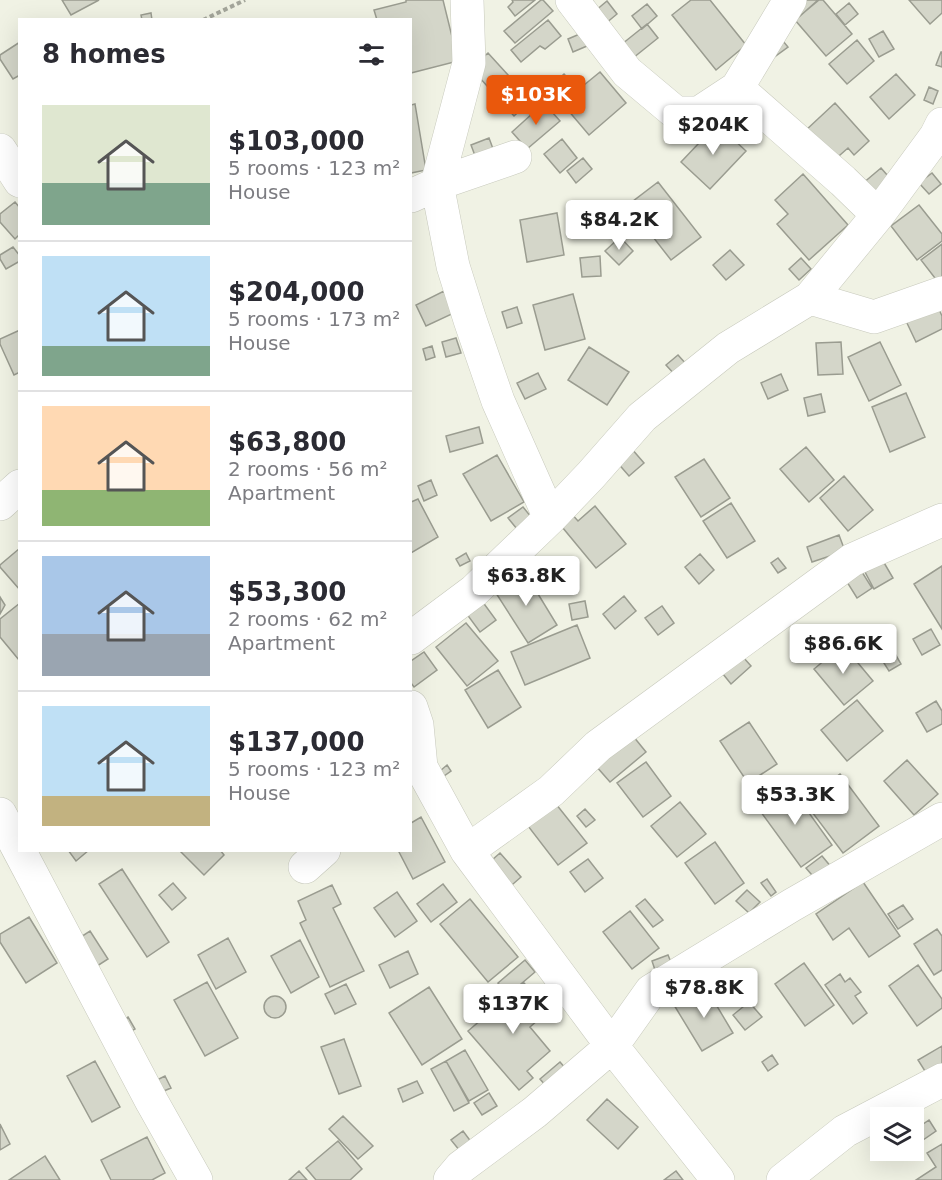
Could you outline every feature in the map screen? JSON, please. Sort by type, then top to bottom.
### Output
[{"type":"street","points":[[467,0],[469,63],[424,190],[453,266],[498,401],[550,518]]},
{"type":"street","points":[[572,0],[627,72],[676,113],[699,113],[737,88],[790,0]]},
{"type":"street","points":[[737,88],[843,181],[878,215]]},
{"type":"street","points":[[412,637],[474,591],[550,518],[642,417],[728,348],[810,298],[878,215],[936,136],[942,124]]},
{"type":"street","points":[[0,150],[18,179]]},
{"type":"street","points":[[424,190],[515,158]]},
{"type":"street","points":[[810,298],[874,317],[942,293]]},
{"type":"street","points":[[0,504],[18,488]]},
{"type":"street","points":[[467,851],[551,791],[598,746],[852,560],[942,520]]},
{"type":"street","points":[[412,710],[417,725],[416,771],[467,851],[612,1046],[718,1180]]},
{"type":"street","points":[[18,798],[0,812],[18,846]]},
{"type":"street","points":[[450,1180],[461,1167],[535,1112],[612,1046],[651,992],[792,905],[942,819]]},
{"type":"street","points":[[21,852],[147,1092],[196,1180]]},
{"type":"street","points":[[783,1180],[845,1131],[942,1080]]},
{"type":"path","points":[[207,18],[245,0]]},
{"type":"building","points":[[62,0],[99,0],[71,15]]},
{"type":"building","points":[[406,0],[443,0],[458,61],[412,73],[412,18],[376,18],[374,10],[406,2]]},
{"type":"building","points":[[512,0],[535,0],[515,16],[508,7],[513,2]]},
{"type":"building","points":[[541,0],[553,11],[515,43],[504,31]]},
{"type":"building","points":[[691,0],[710,0],[746,45],[716,70],[672,15]]},
{"type":"building","points":[[797,0],[818,0],[800,16]]},
{"type":"building","points":[[819,0],[823,0],[852,34],[826,56],[795,20]]},
{"type":"building","points":[[909,0],[942,0],[942,13],[930,24]]},
{"type":"building","points":[[607,1],[617,14],[605,24],[595,11]]},
{"type":"building","points":[[849,3],[858,14],[845,25],[836,14]]},
{"type":"building","points":[[647,4],[657,16],[642,29],[632,16]]},
{"type":"building","points":[[151,13],[152,18],[142,18],[141,15]]},
{"type":"building","points":[[548,20],[561,36],[545,49],[540,46],[521,62],[511,50]]},
{"type":"building","points":[[647,24],[658,38],[633,58],[622,44]]},
{"type":"building","points":[[883,31],[894,49],[879,57],[869,39]]},
{"type":"building","points":[[582,33],[587,46],[573,52],[568,39]]},
{"type":"building","points":[[778,35],[788,47],[773,58]]},
{"type":"building","points":[[857,40],[874,61],[847,84],[829,64]]},
{"type":"building","points":[[18,43],[18,76],[13,79],[0,59],[0,55]]},
{"type":"building","points":[[942,52],[942,67],[936,65]]},
{"type":"building","points":[[488,53],[531,100],[514,116],[471,68]]},
{"type":"building","points":[[600,72],[626,103],[589,135],[562,103]]},
{"type":"building","points":[[564,74],[575,86],[562,98],[551,86]]},
{"type":"building","points":[[896,74],[915,95],[889,119],[870,97]]},
{"type":"building","points":[[929,87],[938,91],[933,104],[924,100]]},
{"type":"building","points":[[544,103],[560,121],[527,149],[512,132]]},
{"type":"building","points":[[835,103],[869,141],[854,155],[848,148],[832,162],[805,131]]},
{"type":"building","points":[[415,104],[426,170],[412,173],[412,105]]},
{"type":"building","points":[[717,124],[746,151],[710,189],[681,162]]},
{"type":"building","points":[[489,138],[495,154],[477,161],[471,145]]},
{"type":"building","points":[[562,139],[577,158],[560,173],[544,154]]},
{"type":"building","points":[[583,158],[592,169],[576,183],[567,171]]},
{"type":"building","points":[[881,168],[895,184],[877,201],[862,184]]},
{"type":"building","points":[[932,173],[941,184],[929,194],[919,183]]},
{"type":"building","points":[[803,174],[848,225],[809,260],[777,224],[788,214],[775,200]]},
{"type":"building","points":[[658,182],[701,237],[671,260],[628,205]]},
{"type":"building","points":[[15,202],[18,206],[18,236],[15,239],[0,222],[0,214]]},
{"type":"building","points":[[919,205],[942,234],[942,241],[917,260],[891,226]]},
{"type":"building","points":[[557,213],[564,255],[527,262],[520,220]]},
{"type":"building","points":[[620,237],[633,251],[619,265],[605,251]]},
{"type":"building","points":[[942,244],[942,279],[938,282],[921,260]]},
{"type":"building","points":[[13,247],[18,253],[18,262],[6,269],[0,255]]},
{"type":"building","points":[[730,250],[744,265],[726,280],[713,265]]},
{"type":"building","points":[[600,256],[601,276],[582,277],[580,258]]},
{"type":"building","points":[[801,258],[811,269],[799,280],[789,269]]},
{"type":"building","points":[[444,291],[454,313],[426,326],[416,305]]},
{"type":"building","points":[[573,294],[585,339],[545,350],[533,305]]},
{"type":"building","points":[[517,307],[522,323],[507,328],[502,312]]},
{"type":"building","points":[[938,307],[942,316],[942,329],[916,342],[906,321]]},
{"type":"building","points":[[18,331],[18,373],[14,375],[0,344],[0,339]]},
{"type":"building","points":[[456,338],[461,353],[446,357],[442,342]]},
{"type":"building","points":[[841,342],[843,374],[818,375],[816,343]]},
{"type":"building","points":[[880,342],[901,385],[869,401],[848,357]]},
{"type":"building","points":[[432,346],[435,357],[426,360],[423,349]]},
{"type":"building","points":[[589,347],[629,372],[607,405],[568,380]]},
{"type":"building","points":[[678,355],[687,365],[676,376],[666,365]]},
{"type":"building","points":[[538,373],[546,389],[525,399],[517,383]]},
{"type":"building","points":[[781,374],[788,390],[768,399],[761,383]]},
{"type":"building","points":[[906,393],[925,437],[890,452],[872,407]]},
{"type":"building","points":[[821,394],[825,412],[808,416],[804,398]]},
{"type":"building","points":[[479,427],[483,443],[450,452],[446,436]]},
{"type":"building","points":[[806,447],[834,480],[809,502],[780,469]]},
{"type":"building","points":[[631,448],[644,463],[629,476],[616,461]]},
{"type":"building","points":[[497,455],[524,502],[491,521],[463,474]]},
{"type":"building","points":[[704,459],[730,498],[701,517],[675,477]]},
{"type":"building","points":[[844,476],[873,510],[848,531],[820,498]]},
{"type":"building","points":[[431,480],[437,495],[424,501],[418,486]]},
{"type":"building","points":[[418,499],[438,537],[412,552],[412,502]]},
{"type":"building","points":[[731,503],[755,541],[727,558],[703,521]]},
{"type":"building","points":[[595,506],[626,544],[596,568],[558,522],[570,512],[578,521]]},
{"type":"building","points":[[523,507],[532,518],[517,529],[508,518]]},
{"type":"building","points":[[839,535],[845,551],[812,562],[807,547]]},
{"type":"building","points":[[18,550],[18,588],[0,567]]},
{"type":"building","points":[[466,553],[470,561],[460,566],[456,559]]},
{"type":"building","points":[[700,554],[714,570],[699,584],[685,567]]},
{"type":"building","points":[[778,558],[786,568],[778,573],[771,563]]},
{"type":"building","points":[[883,561],[893,578],[874,589],[865,572]]},
{"type":"building","points":[[942,566],[942,629],[914,584]]},
{"type":"building","points":[[524,571],[557,625],[528,643],[494,590]]},
{"type":"building","points":[[862,572],[872,588],[857,598],[847,582]]},
{"type":"building","points":[[624,596],[636,611],[615,629],[603,614]]},
{"type":"building","points":[[0,597],[5,605],[0,614]]},
{"type":"building","points":[[482,601],[496,620],[480,632],[466,613]]},
{"type":"building","points":[[585,601],[588,617],[572,620],[569,604]]},
{"type":"building","points":[[18,605],[18,659],[0,637],[0,619]]},
{"type":"building","points":[[662,606],[674,623],[658,635],[645,618]]},
{"type":"building","points":[[466,623],[498,661],[467,686],[436,647]]},
{"type":"building","points":[[577,625],[590,658],[525,685],[511,652]]},
{"type":"building","points":[[931,629],[940,645],[922,655],[913,639]]},
{"type":"building","points":[[843,645],[873,681],[844,705],[814,669]]},
{"type":"building","points":[[424,652],[437,670],[414,687],[412,660]]},
{"type":"building","points":[[894,652],[901,664],[889,671],[882,660]]},
{"type":"building","points":[[743,657],[751,666],[731,684],[723,674]]},
{"type":"building","points":[[498,670],[521,707],[488,728],[465,690]]},
{"type":"building","points":[[857,700],[883,731],[847,761],[821,730]]},
{"type":"building","points":[[936,701],[942,711],[942,724],[927,732],[916,713]]},
{"type":"building","points":[[749,722],[777,764],[748,783],[720,741]]},
{"type":"building","points":[[633,736],[646,752],[610,782],[596,766]]},
{"type":"building","points":[[907,760],[938,794],[914,815],[884,781]]},
{"type":"building","points":[[646,762],[671,796],[643,817],[617,783]]},
{"type":"building","points":[[447,765],[451,771],[444,776],[440,771]]},
{"type":"building","points":[[840,774],[879,826],[843,853],[812,812],[819,807],[811,796]]},
{"type":"building","points":[[789,785],[832,845],[801,867],[758,808]]},
{"type":"building","points":[[680,802],[706,834],[677,857],[651,826]]},
{"type":"building","points":[[556,804],[587,843],[558,865],[528,826]]},
{"type":"building","points":[[585,809],[595,820],[586,827],[577,816]]},
{"type":"building","points":[[421,817],[445,862],[413,879],[399,852],[412,852],[412,822]]},
{"type":"building","points":[[715,842],[744,883],[715,904],[685,863]]},
{"type":"building","points":[[69,852],[87,852],[76,861]]},
{"type":"building","points":[[181,852],[222,852],[224,855],[204,875]]},
{"type":"building","points":[[500,853],[521,877],[505,891],[484,867]]},
{"type":"building","points":[[822,856],[832,868],[817,881],[806,868]]},
{"type":"building","points":[[588,859],[603,878],[585,892],[570,872]]},
{"type":"building","points":[[122,869],[169,942],[147,957],[99,884]]},
{"type":"building","points":[[767,879],[776,892],[771,896],[761,883]]},
{"type":"building","points":[[863,882],[900,936],[869,957],[849,928],[833,940],[816,914]]},
{"type":"building","points":[[173,883],[186,898],[172,910],[159,895]]},
{"type":"building","points":[[443,884],[457,902],[431,922],[417,904]]},
{"type":"building","points":[[332,885],[341,904],[333,908],[364,971],[330,987],[300,923],[306,920],[298,901]]},
{"type":"building","points":[[747,890],[760,902],[749,913],[736,901]]},
{"type":"building","points":[[397,892],[417,921],[395,937],[374,908]]},
{"type":"building","points":[[470,899],[518,957],[488,982],[440,924]]},
{"type":"building","points":[[645,899],[663,920],[653,927],[636,906]]},
{"type":"building","points":[[903,905],[913,919],[898,929],[888,914]]},
{"type":"building","points":[[630,911],[659,948],[632,969],[603,932]]},
{"type":"building","points":[[29,917],[57,963],[26,983],[0,942],[0,934]]},
{"type":"building","points":[[937,929],[942,936],[942,970],[934,975],[914,944]]},
{"type":"building","points":[[90,931],[108,959],[91,970],[73,942]]},
{"type":"building","points":[[228,938],[246,972],[216,989],[198,955]]},
{"type":"building","points":[[300,940],[319,977],[291,993],[271,956]]},
{"type":"building","points":[[408,951],[418,974],[390,988],[379,965]]},
{"type":"building","points":[[668,955],[673,967],[656,973],[652,961]]},
{"type":"building","points":[[525,960],[535,972],[508,995],[498,983]]},
{"type":"building","points":[[804,963],[834,1005],[805,1026],[775,984]]},
{"type":"building","points":[[918,965],[942,999],[942,1008],[917,1026],[889,986]]},
{"type":"building","points":[[840,974],[845,982],[850,978],[861,992],[855,996],[867,1013],[853,1024],[825,985]]},
{"type":"building","points":[[207,982],[238,1038],[205,1056],[174,1000]]},
{"type":"building","points":[[524,983],[548,1011],[530,1027],[550,1051],[527,1071],[533,1078],[519,1090],[468,1031]]},
{"type":"building","points":[[346,984],[356,1004],[335,1014],[325,994]]},
{"type":"building","points":[[705,986],[733,1033],[702,1051],[674,1005]]},
{"type":"building","points":[[429,987],[462,1039],[422,1065],[389,1013]]},
{"type":"building","points":[[275,996],[283,999],[286,1007],[283,1015],[275,1018],[267,1015],[264,1007],[267,999]]},
{"type":"building","points":[[749,1002],[762,1017],[745,1030],[733,1015]]},
{"type":"building","points":[[128,1017],[135,1029],[123,1036],[116,1025]]},
{"type":"building","points":[[344,1039],[361,1086],[339,1094],[321,1047]]},
{"type":"building","points":[[942,1046],[942,1071],[930,1079],[918,1060]]},
{"type":"building","points":[[465,1050],[488,1090],[469,1101],[446,1061]]},
{"type":"building","points":[[772,1055],[778,1064],[768,1071],[762,1062]]},
{"type":"building","points":[[95,1061],[120,1107],[92,1122],[67,1076]]},
{"type":"building","points":[[446,1061],[469,1103],[454,1111],[431,1069]]},
{"type":"building","points":[[560,1062],[566,1069],[546,1086],[540,1079]]},
{"type":"building","points":[[165,1076],[171,1088],[159,1093],[155,1081]]},
{"type":"building","points":[[417,1081],[423,1093],[403,1102],[398,1089]]},
{"type":"building","points":[[489,1093],[497,1106],[482,1115],[474,1103]]},
{"type":"building","points":[[607,1099],[638,1127],[618,1149],[587,1120]]},
{"type":"building","points":[[343,1116],[373,1146],[358,1159],[329,1129]]},
{"type":"building","points":[[929,1120],[936,1131],[924,1139],[924,1123]]},
{"type":"building","points":[[0,1124],[10,1144],[0,1150]]},
{"type":"building","points":[[463,1131],[472,1143],[460,1151],[451,1140]]},
{"type":"building","points":[[147,1137],[165,1173],[152,1180],[111,1180],[101,1160]]},
{"type":"building","points":[[338,1141],[362,1169],[350,1180],[316,1180],[306,1168]]},
{"type":"building","points":[[942,1144],[942,1180],[916,1180],[936,1167],[927,1153]]},
{"type":"building","points":[[45,1156],[60,1180],[9,1180]]},
{"type":"building","points":[[299,1171],[307,1180],[289,1180]]},
{"type":"building","points":[[676,1171],[683,1180],[664,1180]]}]
